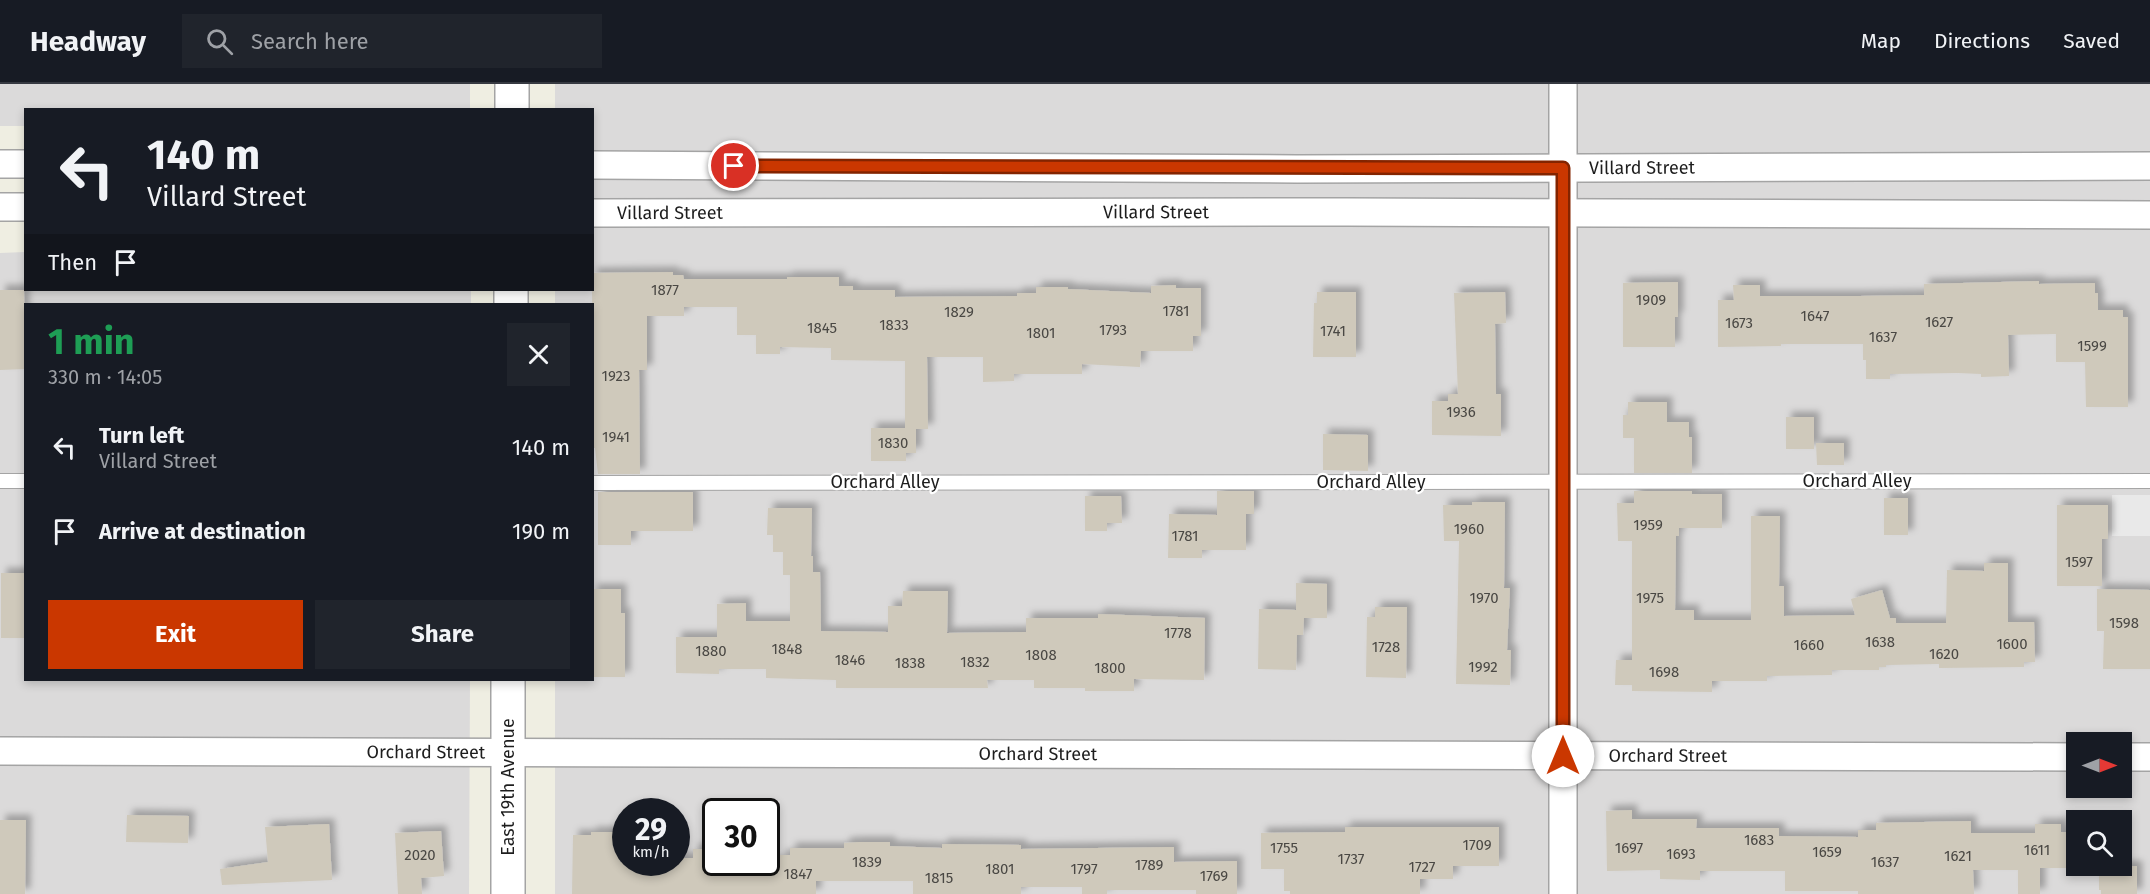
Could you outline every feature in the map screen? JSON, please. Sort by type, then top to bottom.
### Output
[{"type":"street","points":[[512,84],[512,108]]},
{"type":"street","points":[[1563,84],[1563,894]]},
{"type":"street","points":[[0,164],[24,164]]},
{"type":"street","name":"Villard Street","points":[[594,165],[1563,168],[2150,166]]},
{"type":"street","points":[[0,207],[24,207]]},
{"type":"street","name":"Villard Street","points":[[594,213],[2150,215]]},
{"type":"street","name":"East 19th Avenue","points":[[508,681],[508,894]]},
{"type":"street","name":"Orchard Street","points":[[0,751],[2066,757]]},
{"type":"street","points":[[2132,757],[2150,757]]},
{"type":"lane","points":[[0,481],[24,481]]},
{"type":"lane","name":"Orchard Alley","points":[[594,483],[2150,481]]},
{"type":"shaded area","points":[[0,84],[470,84],[470,108],[24,108],[24,126],[0,126]]},
{"type":"shaded area","points":[[555,84],[2150,84],[2150,894],[555,894],[555,681],[594,681],[594,303],[555,303],[555,291],[594,291],[594,108],[555,108]]},
{"type":"shaded area","points":[[24,252],[24,291],[471,291],[471,303],[24,303],[24,681],[470,681],[469,894],[0,894],[0,253]]},
{"type":"shaded area","points":[[2112,495],[2150,495],[2150,536],[2112,536]]},
{"type":"building","points":[[673,272],[673,275],[683,275],[684,279],[839,277],[839,286],[853,286],[853,290],[895,290],[895,297],[1017,296],[1017,293],[1036,293],[1036,287],[1151,293],[1151,286],[1176,285],[1176,288],[1201,288],[1201,336],[1193,336],[1193,351],[1141,351],[1140,367],[1082,364],[1082,374],[1014,374],[1014,381],[983,382],[983,357],[927,357],[928,429],[916,429],[916,453],[906,453],[906,461],[871,461],[871,428],[905,428],[905,361],[831,360],[831,348],[780,347],[780,354],[756,354],[756,335],[737,335],[737,307],[684,307],[684,316],[647,316],[647,370],[639,370],[640,474],[598,474],[594,448],[592,291],[594,291],[594,273]]},
{"type":"building","points":[[2039,281],[2039,284],[2095,283],[2095,293],[2098,293],[2098,310],[2123,310],[2123,317],[2128,317],[2128,407],[2086,407],[2085,362],[2056,362],[2056,334],[2008,335],[2009,376],[1981,377],[1981,374],[1958,373],[1890,374],[1890,379],[1866,379],[1863,344],[1718,347],[1718,300],[1734,300],[1733,285],[1760,285],[1760,296],[1860,296],[1924,295],[1924,284]]},
{"type":"building","points":[[1678,282],[1675,347],[1623,347],[1623,283]]},
{"type":"building","points":[[0,290],[24,290],[24,369],[0,370]]},
{"type":"building","points":[[1317,292],[1356,292],[1356,357],[1313,357],[1314,303],[1317,303]]},
{"type":"building","points":[[1505,292],[1506,323],[1495,324],[1496,394],[1501,394],[1501,436],[1432,435],[1432,401],[1448,401],[1448,394],[1458,394],[1454,293]]},
{"type":"building","points":[[1628,402],[1667,402],[1667,422],[1689,422],[1689,437],[1692,437],[1692,473],[1634,473],[1634,438],[1623,438],[1623,415],[1628,415]]},
{"type":"building","points":[[1786,417],[1814,417],[1814,449],[1786,449]]},
{"type":"building","points":[[1323,434],[1368,435],[1368,471],[1323,470]]},
{"type":"building","points":[[1816,443],[1844,443],[1844,465],[1817,465]]},
{"type":"building","points":[[1217,491],[1254,491],[1254,514],[1246,514],[1246,550],[1202,550],[1202,558],[1168,558],[1169,514],[1217,515]]},
{"type":"building","points":[[1634,491],[1692,491],[1692,494],[1722,494],[1722,528],[1679,528],[1679,536],[1676,536],[1675,610],[1694,610],[1694,620],[1751,620],[1751,516],[1780,516],[1779,586],[1784,586],[1784,616],[1855,615],[1851,599],[1882,590],[1890,618],[1896,618],[1896,623],[1946,623],[1947,570],[1984,571],[1984,563],[2008,563],[2008,622],[2034,622],[2035,662],[2024,662],[2024,667],[1939,668],[1939,664],[1886,665],[1886,667],[1879,667],[1879,670],[1832,670],[1832,675],[1767,676],[1767,681],[1712,681],[1712,692],[1632,691],[1632,685],[1615,685],[1616,660],[1632,660],[1632,541],[1618,541],[1617,503],[1634,503]]},
{"type":"building","points":[[598,492],[693,492],[693,531],[631,531],[631,545],[598,545]]},
{"type":"building","points":[[1085,496],[1121,496],[1122,523],[1107,523],[1107,531],[1085,531]]},
{"type":"building","points":[[1884,498],[1908,498],[1908,535],[1884,535]]},
{"type":"building","points":[[1472,502],[1505,502],[1504,588],[1510,588],[1507,650],[1511,650],[1510,685],[1456,684],[1459,541],[1444,541],[1443,505],[1472,505]]},
{"type":"building","points":[[2057,505],[2108,505],[2108,539],[2102,539],[2102,586],[2057,586]]},
{"type":"building","points":[[768,508],[812,508],[811,556],[813,556],[813,572],[820,572],[821,631],[888,632],[888,606],[902,606],[903,591],[948,591],[947,633],[1026,632],[1026,618],[1098,618],[1098,614],[1205,618],[1204,680],[1134,679],[1134,691],[1034,688],[1034,680],[987,680],[988,688],[836,688],[836,680],[766,678],[766,669],[719,669],[719,674],[676,673],[676,637],[717,637],[717,604],[746,603],[746,621],[790,621],[790,575],[783,575],[783,552],[773,552],[773,535],[767,535]]},
{"type":"building","points":[[1,573],[24,573],[24,638],[1,638]]},
{"type":"building","points":[[1296,583],[1327,584],[1327,618],[1304,618],[1303,635],[1297,635],[1296,670],[1258,669],[1259,609],[1296,610]]},
{"type":"building","points":[[594,589],[621,589],[621,613],[625,613],[625,677],[594,677]]},
{"type":"building","points":[[2097,589],[2150,590],[2150,669],[2103,669],[2104,631],[2097,631]]},
{"type":"building","points":[[1375,607],[1407,607],[1406,678],[1366,677],[1367,617],[1375,617]]},
{"type":"building","points":[[1632,810],[1632,819],[1697,819],[1696,828],[1779,828],[1779,836],[1858,837],[1858,830],[1876,830],[1876,823],[1971,821],[1971,833],[2035,833],[2035,824],[2061,824],[2061,832],[2066,832],[2066,868],[2040,868],[2040,894],[2018,894],[2018,870],[1973,870],[1974,894],[1858,894],[1858,891],[1785,891],[1785,871],[1700,871],[1700,880],[1660,879],[1660,870],[1607,871],[1606,811]]},
{"type":"building","points":[[127,815],[189,816],[188,843],[126,842]]},
{"type":"building","points":[[0,820],[26,820],[25,894],[0,894]]},
{"type":"building","points":[[329,824],[332,880],[222,885],[220,869],[268,862],[265,827]]},
{"type":"building","points":[[1345,827],[1499,827],[1499,866],[1453,866],[1453,879],[1420,879],[1420,894],[1290,894],[1290,891],[1284,891],[1284,869],[1261,869],[1261,833],[1345,832]]},
{"type":"building","points":[[441,831],[444,876],[421,878],[422,894],[398,894],[395,833]]},
{"type":"building","points":[[591,832],[612,832],[612,876],[690,876],[690,858],[693,858],[693,849],[702,849],[702,876],[780,876],[780,855],[790,855],[790,848],[844,848],[844,843],[890,842],[890,846],[942,848],[942,844],[1021,845],[1021,849],[1174,847],[1174,862],[1237,861],[1237,894],[1196,894],[1196,890],[1107,890],[1107,894],[1082,894],[1082,887],[1021,887],[1021,894],[913,894],[913,881],[816,881],[816,894],[572,894],[573,835],[591,835]]},
{"type":"building","points":[[2132,866],[2137,866],[2137,894],[2101,894],[2099,876],[2132,876]]},
{"type":"route","points":[[734,166],[1563,168],[1563,756]]}]
